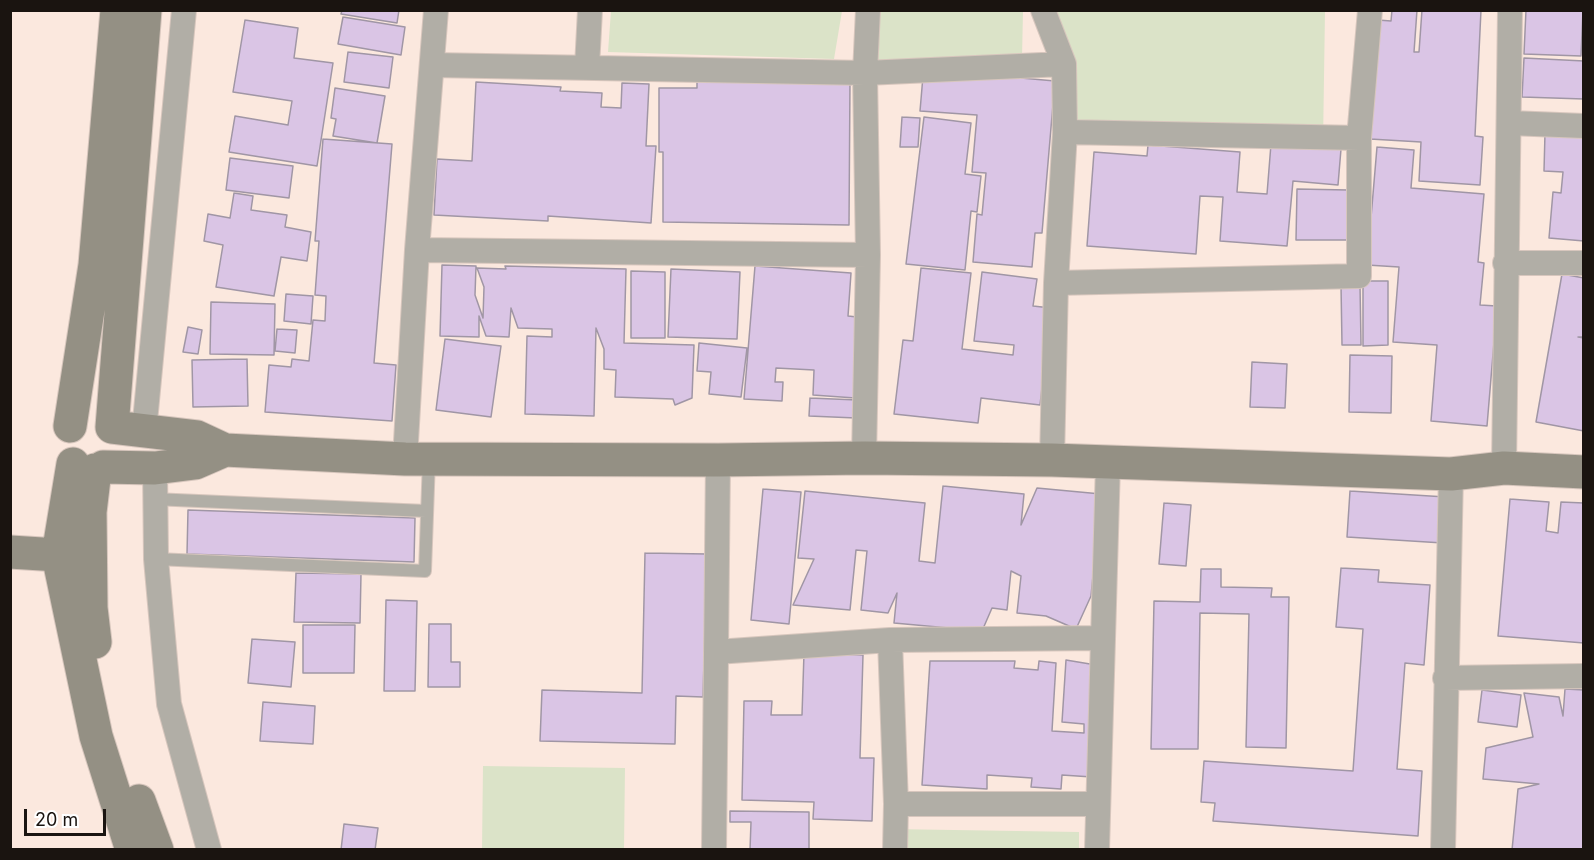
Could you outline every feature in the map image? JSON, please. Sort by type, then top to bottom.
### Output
[{"type":"main road","points":[[70,426],[95,265],[117,10]]},
{"type":"main road","points":[[132,849],[96,736],[58,555],[90,467],[115,453],[117,444],[128,429],[135,135],[145,10]]},
{"type":"main road","points":[[225,450],[154,483],[90,467],[64,447],[66,433],[70,426],[76,421],[91,417],[128,429],[197,437],[225,450],[417,459],[1052,460],[1451,474],[1504,468],[1584,472]]},
{"type":"main road","points":[[90,467],[91,608],[96,653],[113,729],[157,849]]},
{"type":"main road","points":[[10,552],[58,555]]},
{"type":"street","points":[[128,429],[171,139],[184,10]]},
{"type":"street","points":[[417,459],[417,250],[436,10]]},
{"type":"street","points":[[587,67],[590,10]]},
{"type":"street","points":[[864,458],[868,255],[865,73],[868,10]]},
{"type":"street","points":[[1043,10],[1064,64],[1065,132],[1056,283],[1052,460]]},
{"type":"street","points":[[1056,283],[1359,276],[1359,138],[1370,10]]},
{"type":"street","points":[[1504,468],[1510,10]]},
{"type":"street","points":[[432,65],[865,73],[1064,64]]},
{"type":"street","points":[[1510,123],[1584,126]]},
{"type":"street","points":[[1065,132],[1359,138]]},
{"type":"street","points":[[135,135],[171,139]]},
{"type":"street","points":[[417,250],[868,255]]},
{"type":"street","points":[[1505,263],[1584,263]]},
{"type":"street","points":[[714,849],[718,460]]},
{"type":"street","points":[[1097,849],[1101,638],[1108,463]]},
{"type":"street","points":[[1443,849],[1451,474]]},
{"type":"street","points":[[154,483],[156,559],[169,704],[209,849]]},
{"type":"street","points":[[716,652],[890,640],[1101,638]]},
{"type":"street","points":[[890,640],[896,804],[895,849]]},
{"type":"street","points":[[1445,678],[1584,676]]},
{"type":"street","points":[[896,804],[1098,804]]},
{"type":"lane","points":[[156,559],[424,570],[426,511],[417,459]]},
{"type":"lane","points":[[154,483],[426,511]]},
{"type":"green space","points":[[611,10],[842,11],[834,59],[608,52]]},
{"type":"green space","points":[[867,11],[1023,11],[1022,58],[861,61]]},
{"type":"green space","points":[[1056,11],[1325,11],[1323,144],[1053,141]]},
{"type":"green space","points":[[483,766],[625,768],[624,849],[482,849]]},
{"type":"green space","points":[[891,829],[1079,832],[1079,849],[890,850]]},
{"type":"building","points":[[342,10],[399,10],[397,23],[341,14]]},
{"type":"building","points":[[1392,10],[1417,10],[1414,52],[1419,52],[1422,10],[1481,10],[1475,136],[1483,137],[1480,185],[1419,181],[1421,142],[1370,139],[1378,20],[1391,21]]},
{"type":"building","points":[[1526,10],[1583,10],[1581,56],[1524,54]]},
{"type":"building","points":[[343,17],[405,27],[401,55],[338,44]]},
{"type":"building","points":[[245,20],[298,28],[294,58],[333,63],[317,166],[229,152],[235,116],[288,125],[292,101],[233,92]]},
{"type":"building","points":[[348,52],[393,57],[389,88],[344,82]]},
{"type":"building","points":[[1524,58],[1584,61],[1584,99],[1522,97]]},
{"type":"building","points":[[964,73],[1055,81],[1042,233],[1035,233],[1032,267],[973,262],[977,214],[982,215],[986,173],[972,172],[977,115],[920,111],[923,76]]},
{"type":"building","points":[[697,79],[850,79],[849,225],[663,222],[663,152],[659,152],[659,88],[697,88]]},
{"type":"building","points":[[476,82],[561,87],[560,91],[602,93],[601,107],[621,108],[622,83],[649,84],[646,146],[656,146],[651,223],[548,216],[548,221],[434,215],[437,159],[472,161]]},
{"type":"building","points":[[335,88],[385,96],[377,143],[333,136],[336,119],[331,118]]},
{"type":"building","points":[[902,117],[920,118],[918,147],[900,147]]},
{"type":"building","points":[[924,117],[971,123],[965,174],[981,176],[977,212],[971,211],[965,270],[906,264]]},
{"type":"building","points":[[1545,133],[1584,135],[1584,241],[1549,238],[1553,192],[1561,193],[1563,172],[1544,171]]},
{"type":"building","points":[[323,139],[392,144],[374,363],[396,365],[392,421],[265,412],[269,365],[291,367],[292,359],[309,361],[313,320],[325,321],[326,296],[315,295],[319,241],[315,241]]},
{"type":"building","points":[[1271,144],[1341,149],[1338,185],[1293,181],[1287,246],[1220,241],[1223,197],[1200,196],[1196,254],[1087,246],[1094,152],[1147,156],[1148,145],[1240,152],[1237,192],[1267,194]]},
{"type":"building","points":[[1377,147],[1414,150],[1411,188],[1484,194],[1478,262],[1484,263],[1480,305],[1497,306],[1487,426],[1431,421],[1437,345],[1393,342],[1399,267],[1367,265]]},
{"type":"building","points":[[230,158],[293,166],[289,198],[226,190]]},
{"type":"building","points":[[1297,189],[1348,190],[1347,240],[1296,240]]},
{"type":"building","points":[[234,193],[253,196],[251,210],[287,215],[285,227],[311,232],[307,261],[281,257],[274,296],[216,287],[223,245],[204,241],[208,214],[230,218]]},
{"type":"building","points":[[442,265],[476,266],[475,295],[483,318],[484,287],[477,268],[506,269],[505,266],[626,269],[624,343],[694,345],[692,398],[675,405],[673,399],[615,397],[616,370],[604,369],[604,349],[596,328],[594,416],[525,414],[527,336],[552,337],[552,329],[518,328],[511,308],[509,337],[486,336],[479,316],[479,337],[440,336]]},
{"type":"building","points":[[755,266],[851,273],[848,316],[857,317],[855,398],[813,395],[814,370],[776,368],[775,382],[783,382],[782,401],[744,399]]},
{"type":"building","points":[[921,268],[971,273],[962,349],[1013,355],[1014,345],[974,341],[982,272],[1037,279],[1033,306],[1051,308],[1040,405],[981,398],[978,423],[894,414],[903,340],[913,341]]},
{"type":"building","points":[[671,269],[740,272],[737,339],[668,337]]},
{"type":"building","points":[[631,271],[665,272],[665,338],[631,338]]},
{"type":"building","points":[[1562,274],[1584,278],[1584,337],[1578,337],[1584,338],[1584,431],[1536,422]]},
{"type":"building","points":[[1363,281],[1388,281],[1388,345],[1363,346]]},
{"type":"building","points":[[1341,285],[1360,285],[1361,345],[1342,345]]},
{"type":"building","points":[[286,294],[313,296],[311,324],[284,321]]},
{"type":"building","points":[[211,302],[275,304],[274,355],[210,354]]},
{"type":"building","points":[[188,327],[202,330],[198,354],[183,352]]},
{"type":"building","points":[[277,329],[297,330],[295,353],[275,351]]},
{"type":"building","points":[[445,339],[501,346],[491,417],[436,410]]},
{"type":"building","points":[[699,343],[747,348],[741,397],[709,394],[711,372],[697,371]]},
{"type":"building","points":[[1350,355],[1392,356],[1391,413],[1349,412]]},
{"type":"building","points":[[247,359],[248,406],[193,407],[192,360]]},
{"type":"building","points":[[1252,362],[1287,364],[1285,408],[1250,407]]},
{"type":"building","points":[[810,398],[857,400],[856,418],[809,416]]},
{"type":"building","points":[[943,486],[1024,494],[1021,525],[1037,488],[1101,494],[1091,596],[1076,629],[1046,616],[1017,613],[1021,576],[1011,571],[1007,610],[992,608],[982,631],[894,623],[897,593],[888,613],[861,610],[867,551],[856,550],[850,610],[793,605],[814,559],[798,558],[805,491],[925,503],[919,561],[935,563]]},
{"type":"building","points":[[763,489],[801,492],[789,624],[751,620]]},
{"type":"building","points":[[1350,491],[1446,497],[1443,543],[1347,537]]},
{"type":"building","points":[[1510,499],[1549,502],[1546,531],[1558,533],[1561,502],[1584,503],[1584,643],[1498,636]]},
{"type":"building","points":[[1164,503],[1191,505],[1186,566],[1159,564]]},
{"type":"building","points":[[188,510],[415,518],[414,562],[187,554]]},
{"type":"building","points":[[645,553],[707,554],[703,697],[676,696],[675,744],[540,741],[542,690],[642,693]]},
{"type":"building","points":[[1341,568],[1379,570],[1378,582],[1430,585],[1424,665],[1405,663],[1397,769],[1422,771],[1418,836],[1213,821],[1215,803],[1201,802],[1204,761],[1353,771],[1363,629],[1336,627]]},
{"type":"building","points":[[1201,569],[1221,569],[1221,587],[1272,588],[1271,597],[1289,597],[1286,748],[1246,747],[1249,614],[1200,613],[1198,749],[1151,749],[1154,601],[1200,602]]},
{"type":"building","points":[[296,573],[361,574],[360,623],[294,622]]},
{"type":"building","points":[[386,600],[417,601],[415,691],[384,691]]},
{"type":"building","points":[[429,624],[451,624],[451,662],[460,662],[460,687],[428,687]]},
{"type":"building","points":[[303,625],[355,625],[354,673],[303,673]]},
{"type":"building","points":[[252,639],[295,642],[291,687],[248,683]]},
{"type":"building","points":[[804,653],[863,655],[860,758],[874,758],[872,821],[813,819],[814,802],[742,800],[744,701],[772,701],[771,715],[802,715]]},
{"type":"building","points":[[1066,660],[1096,665],[1092,777],[1062,775],[1061,789],[1031,787],[1032,778],[987,775],[987,789],[922,785],[930,661],[1015,661],[1014,668],[1038,670],[1039,661],[1056,663],[1052,731],[1084,733],[1084,724],[1062,722]]},
{"type":"building","points":[[1565,689],[1584,690],[1584,850],[1512,850],[1518,789],[1539,784],[1483,779],[1486,748],[1533,737],[1524,693],[1559,697],[1563,716]]},
{"type":"building","points":[[1482,690],[1521,695],[1517,727],[1478,722]]},
{"type":"building","points":[[263,702],[315,706],[313,744],[260,741]]},
{"type":"building","points":[[730,811],[809,812],[809,850],[750,850],[751,822],[730,822]]},
{"type":"building","points":[[344,824],[378,828],[375,850],[341,850]]}]
